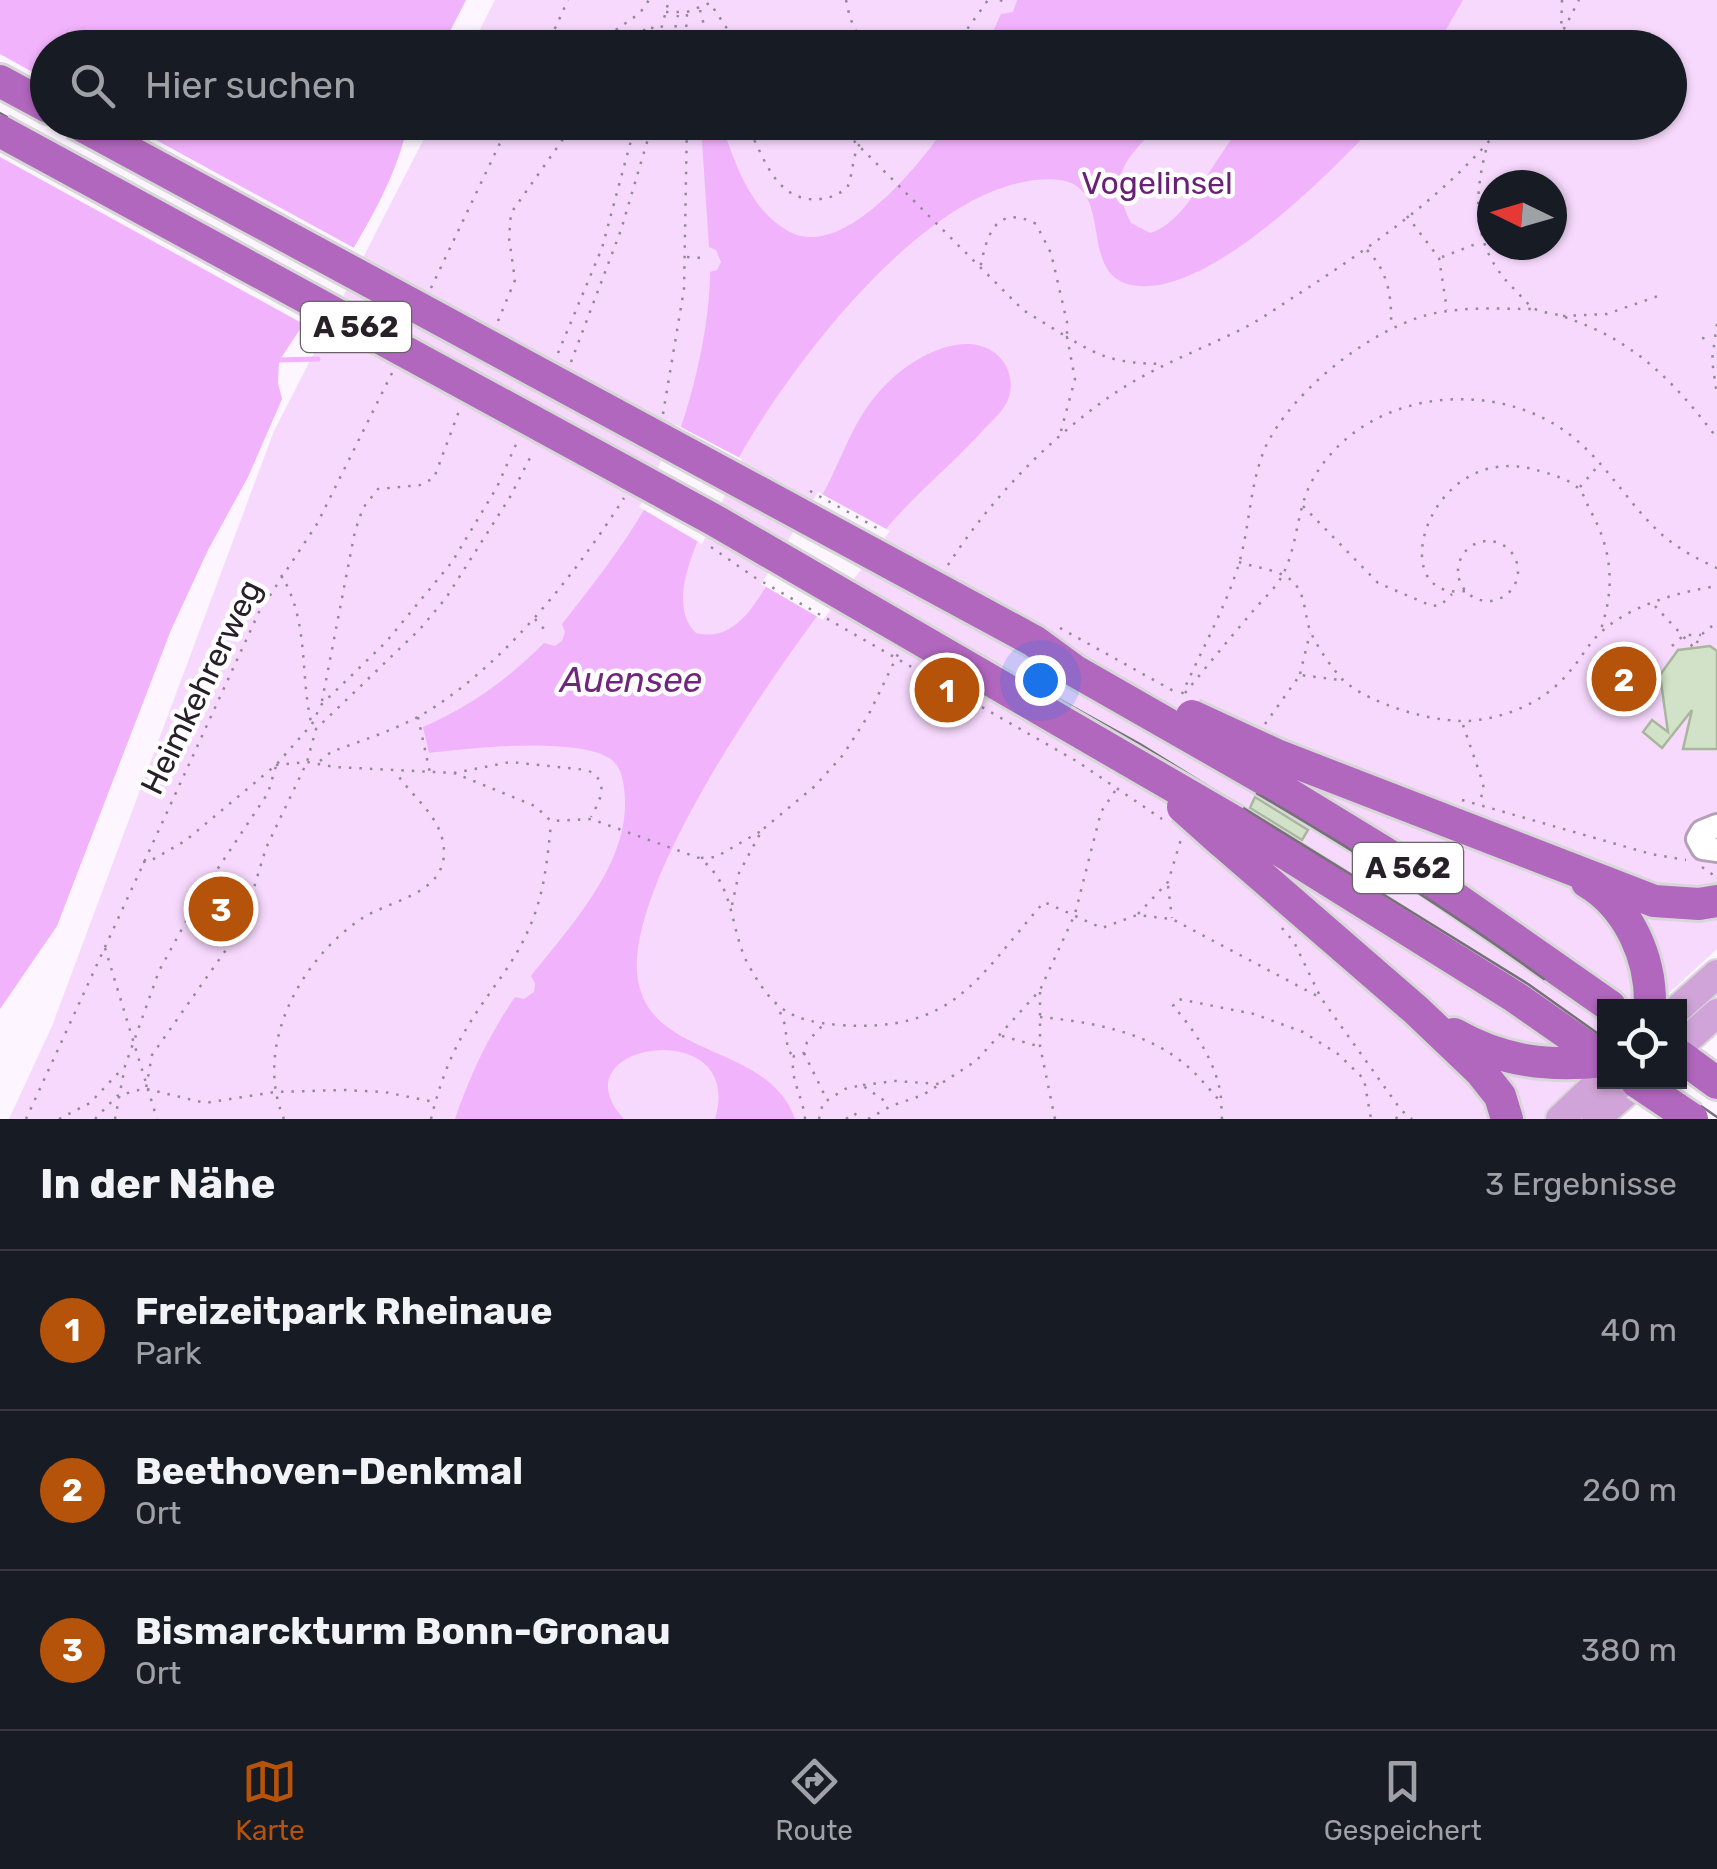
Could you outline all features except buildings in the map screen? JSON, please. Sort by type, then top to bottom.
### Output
[{"type":"highway","points":[[0,81],[30,98]]},
{"type":"highway","name":"A 562","points":[[0,131],[714,520],[1161,782],[1194,820],[1228,832],[1515,998],[1597,1055]]},
{"type":"highway","name":"A 562","points":[[108,140],[1034,641],[1084,658],[1157,700],[1272,768],[1600,999]]},
{"type":"highway","points":[[1272,768],[1544,856],[1654,900],[1688,904],[1714,887]]},
{"type":"highway","points":[[1228,832],[1481,1072],[1500,1096],[1507,1119]]},
{"type":"highway","points":[[1544,856],[1597,888],[1621,914],[1646,964],[1649,999]]},
{"type":"highway","points":[[1416,1010],[1482,1050],[1516,1061],[1570,1065],[1597,1061]]},
{"type":"highway","points":[[1687,1055],[1717,1054]]},
{"type":"highway","points":[[1687,1060],[1717,1083]]},
{"type":"highway","points":[[1648,1089],[1692,1119]]},
{"type":"highway","points":[[1649,1089],[1654,1119]]},
{"type":"main road","points":[[1687,1001],[1717,974]]},
{"type":"main road","points":[[1687,1040],[1717,1013]]},
{"type":"main road","points":[[1560,1119],[1597,1083]]},
{"type":"main road","points":[[1596,1119],[1630,1089]]},
{"type":"lane","points":[[1717,826],[1698,838],[1703,848],[1717,850]]},
{"type":"path","points":[[554,30],[568,0]]},
{"type":"path","points":[[615,30],[640,12],[649,0]]},
{"type":"path","points":[[644,30],[647,26],[661,30],[669,0]]},
{"type":"path","points":[[846,0],[856,30]]},
{"type":"path","points":[[967,30],[988,0]]},
{"type":"path","points":[[1000,0],[1006,3]]},
{"type":"path","points":[[1560,30],[1562,0]]},
{"type":"path","points":[[1563,30],[1579,0]]},
{"type":"path","points":[[666,12],[678,14],[700,9],[710,1],[729,30]]},
{"type":"path","points":[[700,9],[705,30]]},
{"type":"path","points":[[686,30],[687,12]]},
{"type":"path","points":[[675,30],[678,14]]},
{"type":"path","points":[[426,300],[502,140]]},
{"type":"path","points":[[497,322],[515,280],[508,238],[512,213],[563,140]]},
{"type":"path","points":[[557,355],[602,248],[631,140]]},
{"type":"path","points":[[571,364],[621,230],[648,140]]},
{"type":"path","points":[[663,416],[682,308],[687,140]]},
{"type":"path","points":[[754,140],[776,181],[786,191],[806,199],[832,197],[847,188],[858,147],[865,140]]},
{"type":"path","points":[[852,140],[1023,310],[1102,358],[1162,364]]},
{"type":"path","points":[[1244,328],[1366,249],[1448,184],[1492,140]]},
{"type":"path","points":[[1482,170],[1487,146]]},
{"type":"path","points":[[1407,216],[1439,258],[1448,312]]},
{"type":"path","points":[[980,269],[986,238],[996,226],[1019,218],[1036,224],[1051,253],[1075,378],[1059,435]]},
{"type":"path","points":[[1439,258],[1477,243]]},
{"type":"path","points":[[1366,249],[1378,261],[1386,280],[1391,327]]},
{"type":"path","points":[[685,258],[703,258]]},
{"type":"path","points":[[1493,260],[1502,276],[1534,309]]},
{"type":"path","points":[[1562,316],[1607,314],[1658,296]]},
{"type":"path","points":[[1648,300],[1653,307]]},
{"type":"path","points":[[1180,699],[1239,562],[1253,486],[1266,447],[1286,415],[1341,362],[1391,327],[1448,312],[1534,309],[1562,316],[1613,338],[1648,361],[1685,396],[1717,438]]},
{"type":"path","points":[[1717,324],[1712,373],[1717,395]]},
{"type":"path","points":[[1702,338],[1713,340]]},
{"type":"path","name":"Heimkehrerweg","points":[[26,1119],[258,612],[317,524],[394,368]]},
{"type":"path","points":[[1283,575],[1312,479],[1357,431],[1398,409],[1448,399],[1488,401],[1529,412],[1564,430],[1600,464],[1658,531],[1717,568]]},
{"type":"path","points":[[142,862],[150,862],[185,841],[276,765],[312,724],[322,705],[355,531],[363,508],[378,489],[420,485],[434,478],[457,416]]},
{"type":"path","points":[[1710,429],[1717,424]]},
{"type":"path","points":[[322,705],[386,642],[437,582],[497,486],[520,437]]},
{"type":"path","points":[[146,1088],[152,1056],[228,947],[248,904],[266,848],[307,762],[316,729],[420,629],[446,598],[510,497],[533,451]]},
{"type":"path","points":[[1579,488],[1600,464]]},
{"type":"path","points":[[1239,562],[1293,581],[1300,592],[1310,633],[1343,680],[1372,698],[1416,713],[1462,722],[1504,716],[1536,700],[1568,674],[1600,633],[1608,610],[1611,569],[1600,529],[1579,488],[1516,466],[1479,473],[1452,489],[1436,505],[1427,522],[1422,550],[1430,579],[1440,588],[1454,593],[1464,591],[1482,602],[1503,598],[1516,583],[1518,572],[1512,553],[1505,546],[1486,541],[1468,548],[1458,564],[1457,574],[1464,591]]},
{"type":"path","points":[[319,762],[331,752],[418,717],[450,695],[534,618],[597,542],[631,488]]},
{"type":"path","points":[[621,492],[638,501]]},
{"type":"path","points":[[1302,505],[1378,583],[1432,606],[1440,606],[1454,593]]},
{"type":"path","points":[[705,543],[754,578],[1078,762],[1166,822]]},
{"type":"path","points":[[281,575],[298,616],[312,724]]},
{"type":"path","points":[[1600,633],[1653,604],[1717,586]]},
{"type":"path","points":[[1653,604],[1694,648],[1701,635],[1717,622]]},
{"type":"path","points":[[534,618],[544,628]]},
{"type":"path","points":[[1300,675],[1310,633]]},
{"type":"path","points":[[1672,646],[1684,636],[1701,635]]},
{"type":"path","points":[[418,717],[431,774]]},
{"type":"path","points":[[1462,722],[1484,789],[1479,804],[1650,854],[1694,862]]},
{"type":"path","points":[[276,765],[319,762],[431,774],[510,762],[587,770],[602,782],[601,800],[590,819]]},
{"type":"path","points":[[115,1119],[124,1066],[140,1031],[144,1007],[171,948],[221,862],[268,794],[276,765]]},
{"type":"path","points":[[284,1119],[275,1092],[276,1051],[286,1013],[324,950],[363,917],[414,894],[438,876],[444,863],[437,825],[396,772]]},
{"type":"path","points":[[454,773],[535,806],[551,822],[590,819],[699,858],[713,868],[726,890],[739,946],[779,1009],[788,1051],[794,1056]]},
{"type":"path","points":[[431,1119],[444,1071],[527,934],[544,887],[551,822]]},
{"type":"path","points":[[699,858],[716,857],[762,830]]},
{"type":"path","points":[[1172,919],[1168,882],[1180,843]]},
{"type":"path","points":[[1714,887],[1717,878]]},
{"type":"path","points":[[779,1009],[801,1020],[824,1024],[876,1027],[919,1019],[966,990],[990,969],[1044,902],[1102,928],[1136,915],[1168,882]]},
{"type":"path","points":[[868,1119],[924,1095],[976,1060],[1001,1036],[1040,990],[1075,914]]},
{"type":"path","points":[[1136,915],[1172,919],[1321,998]]},
{"type":"path","points":[[1282,928],[1316,980],[1321,998],[1401,1110],[1412,1119]]},
{"type":"path","points":[[105,946],[158,1119]]},
{"type":"path","points":[[1040,990],[1040,1046],[1055,1119]]},
{"type":"path","points":[[1222,1119],[1220,1088],[1210,1060],[1188,1022],[1173,1006],[1178,998],[1254,1014],[1304,1032],[1338,1054],[1364,1079],[1370,1119]]},
{"type":"path","points":[[1040,1017],[1093,1024],[1146,1040],[1188,1066],[1220,1102]]},
{"type":"path","points":[[824,1024],[807,1042],[804,1052],[826,1100]]},
{"type":"path","points":[[1001,1036],[1040,1046]]},
{"type":"path","points":[[794,1056],[804,1052]]},
{"type":"path","points":[[794,1056],[791,1072],[805,1119]]},
{"type":"path","points":[[58,1119],[90,1103],[124,1066]]},
{"type":"path","points":[[1364,1079],[1374,1074]]},
{"type":"path","points":[[819,1119],[822,1102],[845,1089],[894,1081],[941,1084]]},
{"type":"path","points":[[862,1085],[892,1106]]},
{"type":"path","points":[[96,1119],[117,1096],[146,1088],[205,1103],[275,1092],[344,1090],[384,1092],[435,1102]]},
{"type":"path","points":[[1396,1119],[1401,1110]]},
{"type":"path","points":[[846,1119],[854,1113],[861,1119]]},
{"type":"green space","name":"Vogelinsel","points":[[495,0],[1717,0],[1717,949],[1663,999],[1597,999],[1597,1066],[1546,1119],[9,1119],[52,1026],[274,431],[423,140],[1687,140],[1687,30],[480,30]]},
{"type":"water","points":[[0,0],[466,0],[451,30],[30,30],[30,140],[403,140],[372,216],[279,361],[282,399],[248,477],[171,630],[57,926],[0,1009]]},
{"type":"water","points":[[1017,0],[1463,0],[1446,30],[994,30],[1001,14],[1013,12]]},
{"type":"water","name":"Auensee","points":[[702,140],[727,140],[745,183],[763,210],[788,231],[810,237],[833,233],[856,221],[901,182],[935,140],[1144,140],[1123,168],[1120,191],[1131,223],[1150,233],[1177,216],[1231,140],[1360,140],[1268,226],[1201,270],[1169,283],[1139,286],[1121,281],[1102,258],[1085,195],[1069,182],[1043,180],[1024,182],[980,197],[934,225],[889,263],[846,308],[771,405],[705,525],[684,584],[683,603],[696,633],[723,632],[750,610],[819,501],[863,413],[897,374],[931,352],[956,345],[976,345],[1003,361],[1011,388],[999,413],[897,516],[854,568],[771,681],[690,813],[659,877],[641,934],[638,980],[647,1006],[664,1025],[686,1039],[761,1076],[781,1094],[795,1119],[715,1119],[717,1085],[704,1063],[681,1052],[654,1050],[630,1057],[612,1072],[609,1093],[624,1119],[455,1119],[481,1056],[506,1011],[515,997],[524,999],[534,992],[531,976],[581,912],[610,865],[625,814],[624,788],[615,763],[597,753],[524,746],[429,753],[423,727],[488,691],[544,643],[555,646],[562,641],[562,624],[645,508],[676,441],[701,354],[710,272],[717,270],[721,262],[716,250],[709,247]]},
{"type":"pier","points":[[0,54],[30,71],[30,140],[156,140],[356,249],[307,326],[0,157]]},
{"type":"pier","points":[[675,424],[742,459],[702,544],[639,507]]},
{"type":"pier","points":[[818,492],[890,531],[823,620],[761,584]]},
{"type":"waterway","points":[[276,360],[318,359]]},
{"type":"tram line","points":[[0,113],[30,130]]},
{"type":"tram line","points":[[49,140],[1140,744],[1528,984],[1597,1033]]},
{"type":"tram line","points":[[1124,718],[1338,842],[1544,979]]},
{"type":"tram line","points":[[1676,1089],[1717,1117]]},
{"type":"place","name":"Beethoven-Denkmal","points":[[1624,679]]},
{"type":"place","name":"Freizeitpark Rheinaue","points":[[947,690]]},
{"type":"place","name":"Bismarckturm Bonn-Gronau","points":[[221,909]]}]
